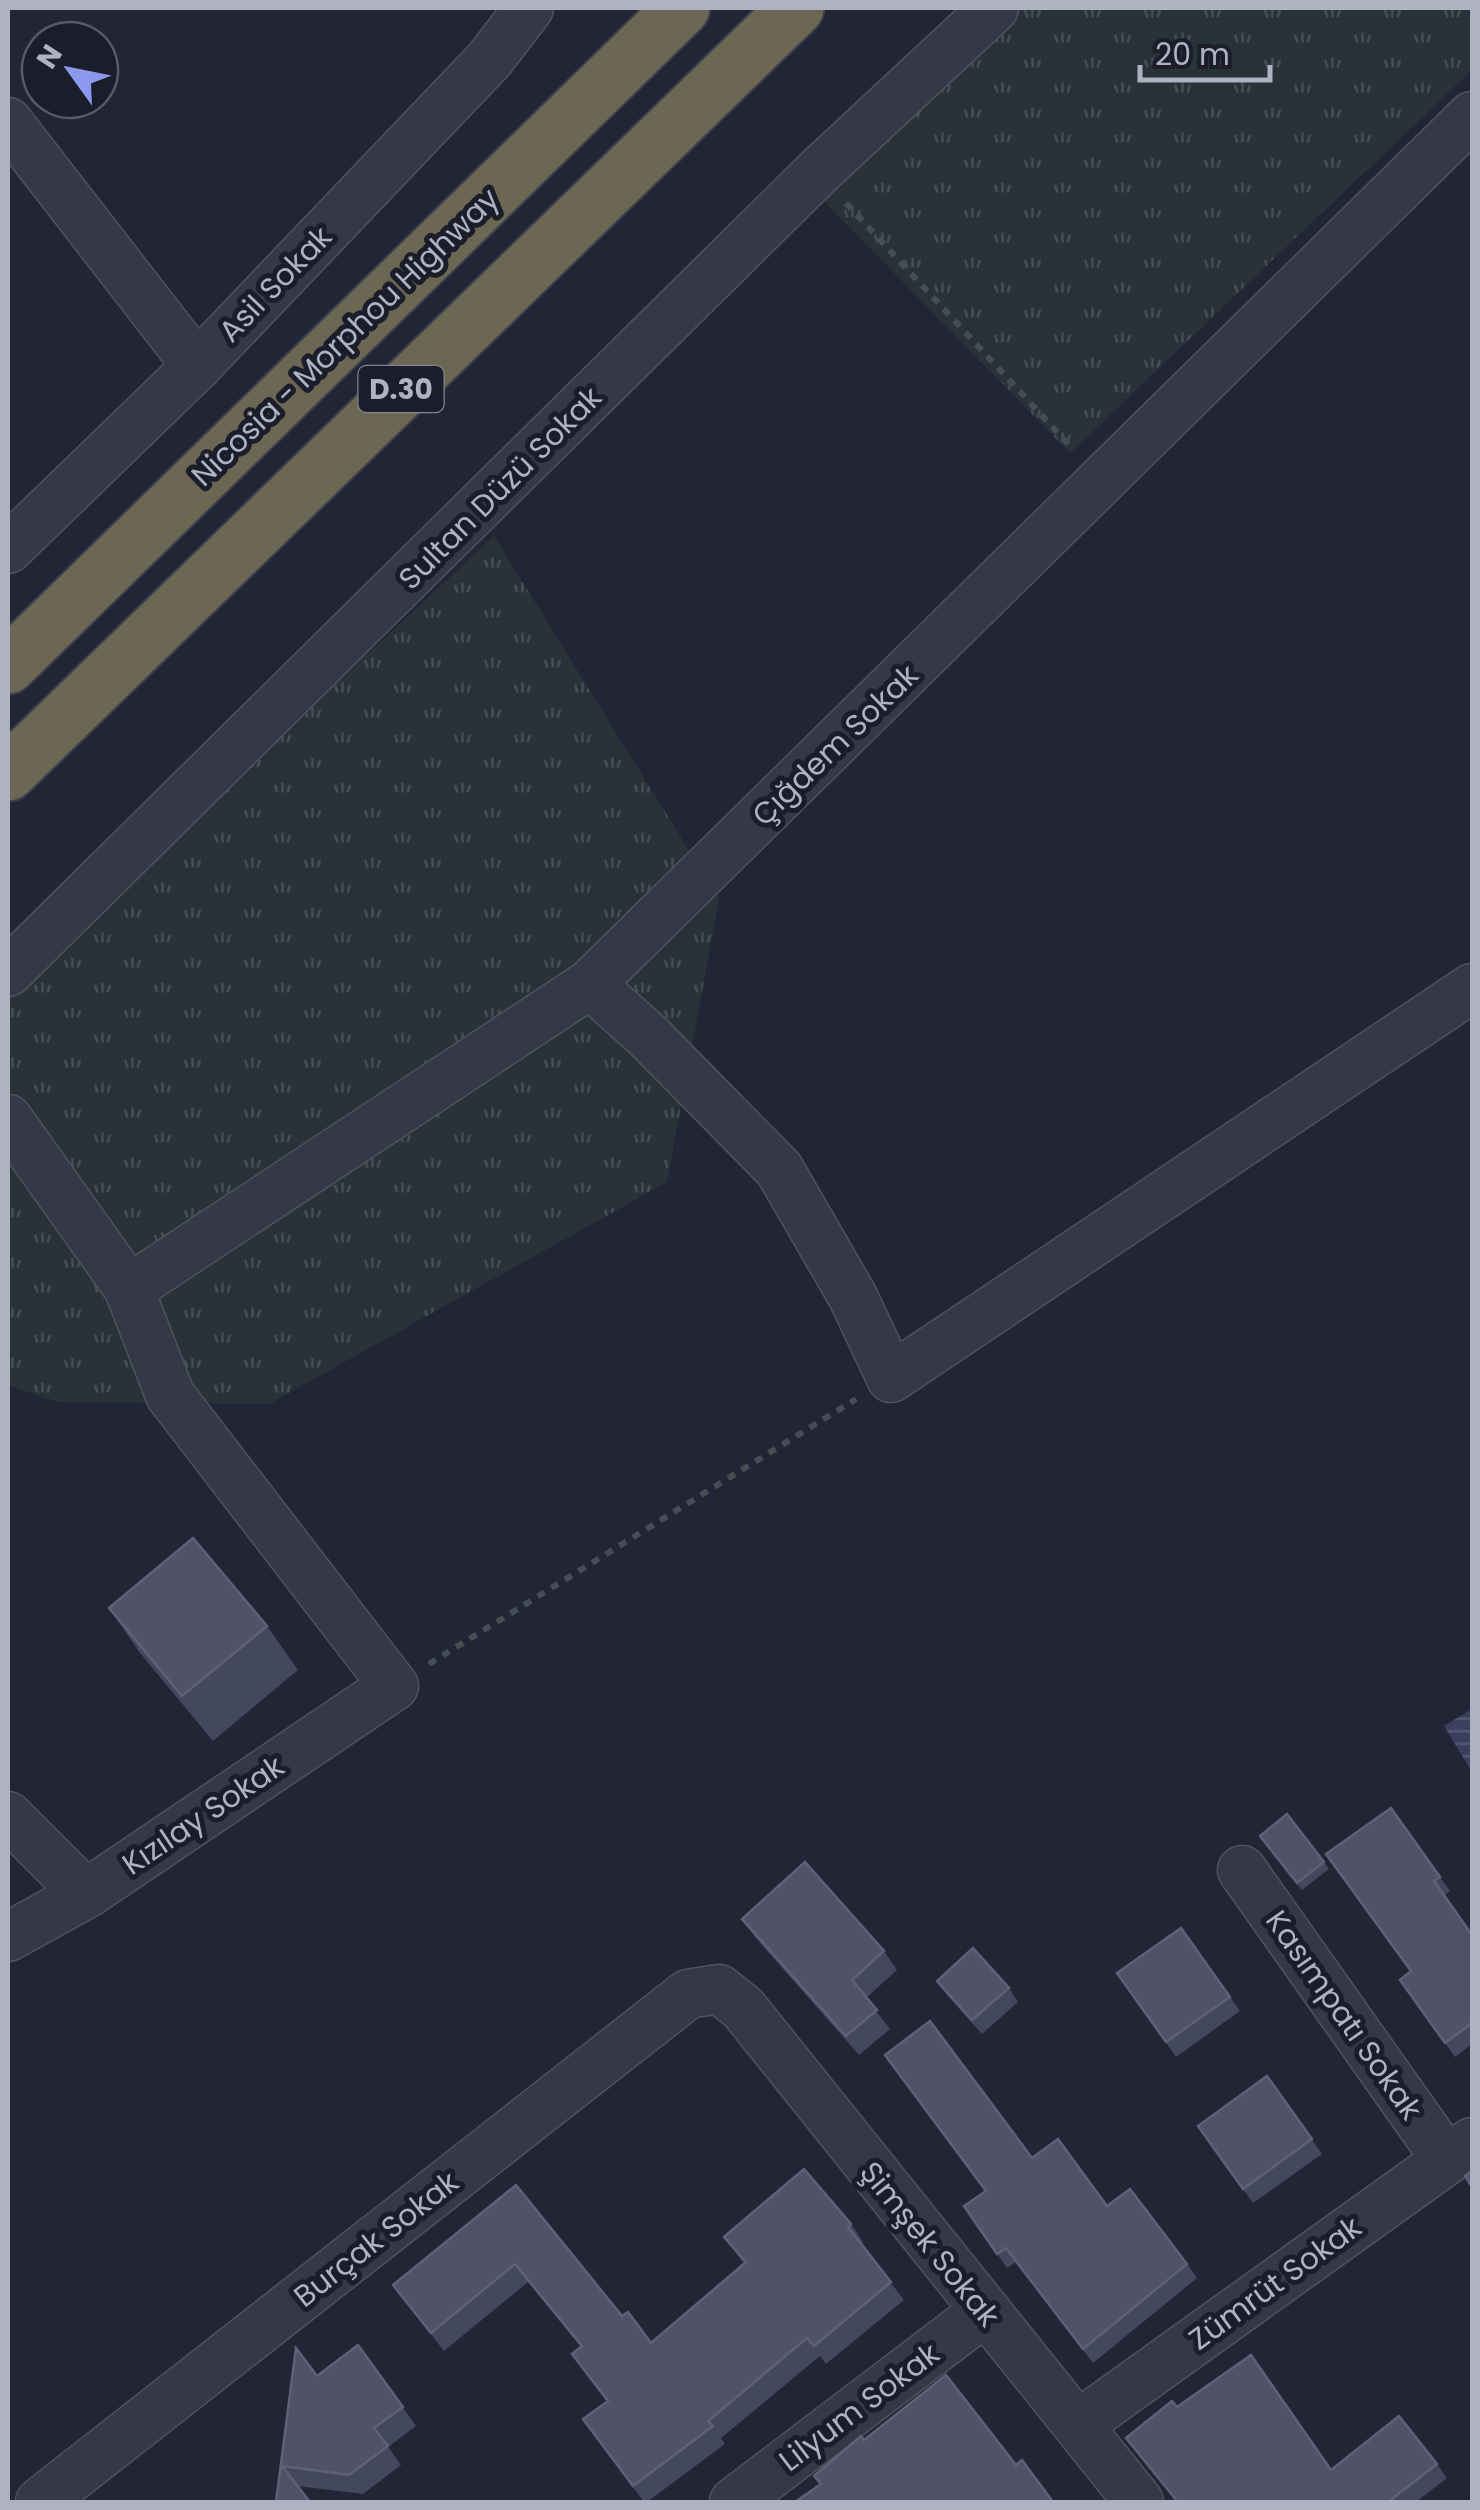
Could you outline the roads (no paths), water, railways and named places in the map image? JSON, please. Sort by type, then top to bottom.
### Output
[{"type":"highway","name":"Nicosia - Morphou Highway","points":[[8,666],[682,8]]},
{"type":"highway","name":"D.30","points":[[8,772],[796,8]]},
{"type":"street","name":"Asil Sokak","points":[[8,549],[197,366],[490,59],[529,8]]},
{"type":"street","name":"Sultan Düzü Sokak","points":[[8,972],[818,172],[994,8]]},
{"type":"street","name":"Çığdem Sokak","points":[[129,1289],[590,984],[1472,116]]},
{"type":"street","points":[[8,122],[197,366]]},
{"type":"street","points":[[590,984],[779,1169],[853,1298],[891,1378],[1472,988]]},
{"type":"street","points":[[8,1120],[129,1289]]},
{"type":"street","name":"Kızılay Sokak","points":[[8,1937],[86,1894],[394,1686],[170,1395],[129,1289]]},
{"type":"street","points":[[8,1816],[86,1894]]},
{"type":"street","name":"Kasımpatı Sokak","points":[[1242,1870],[1459,2150]]},
{"type":"street","name":"Şimşek Sokak","points":[[719,1989],[743,2008],[1139,2502]]},
{"type":"street","name":"Burçak Sokak","points":[[40,2502],[688,1994],[719,1989]]},
{"type":"street","name":"Zümrüt Sokak","points":[[1078,2424],[1459,2150]]},
{"type":"street","name":"Lilyum Sokak","points":[[734,2502],[984,2312]]},
{"type":"water","points":[[1472,1709],[1472,1772],[1444,1726]]}]
